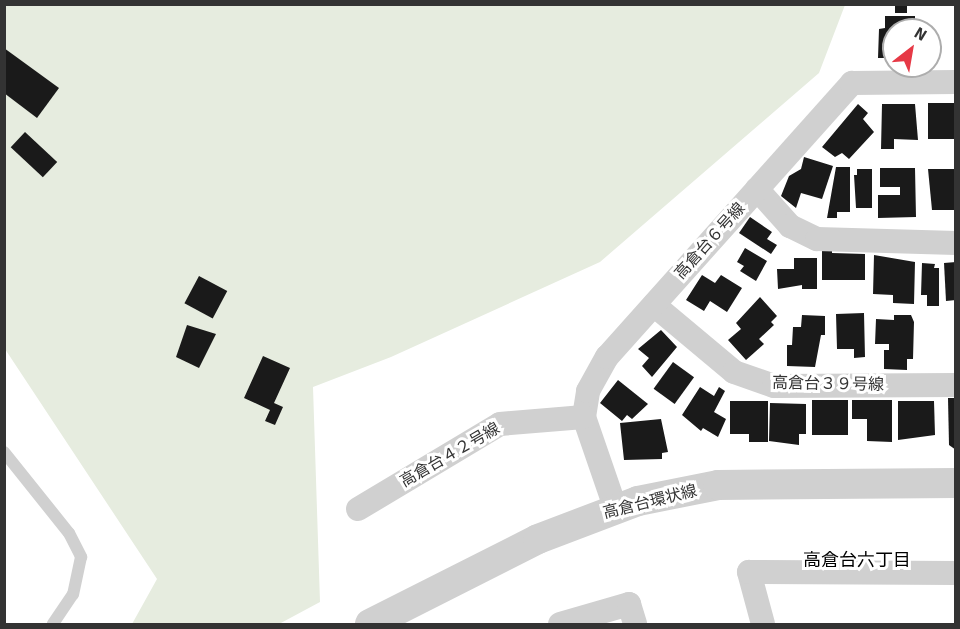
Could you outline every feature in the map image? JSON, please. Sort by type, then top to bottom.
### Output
[{"type":"street","name":"高倉台６号線","points":[[615,507],[584,417],[588,390],[608,357],[852,83],[956,82]]},
{"type":"street","points":[[757,189],[790,226],[817,239],[956,243]]},
{"type":"street","name":"高倉台３９号線","points":[[654,305],[734,372],[774,386],[956,385]]},
{"type":"street","name":"高倉台４２号線","points":[[358,509],[500,424],[584,417]]},
{"type":"street","name":"高倉台環状線","points":[[370,624],[538,539],[615,507],[718,485],[956,483]]},
{"type":"street","points":[[763,624],[749,573],[956,573]]},
{"type":"street","points":[[560,624],[629,604],[635,624]]},
{"type":"lane","points":[[4,452],[69,533],[81,557],[72,594],[53,624]]},
{"type":"shaded area","points":[[5,5],[845,5],[819,73],[600,262],[391,357],[313,387],[320,602],[279,624],[132,624],[157,579],[5,349]]},
{"type":"building","points":[[895,4],[907,4],[907,13],[895,13]]},
{"type":"building","points":[[885,16],[915,16],[915,18],[885,18]]},
{"type":"building","points":[[882,28],[882,58],[878,58],[879,29]]},
{"type":"building","points":[[4,48],[59,88],[37,118],[4,93]]},
{"type":"building","points":[[928,103],[956,103],[956,139],[928,139]]},
{"type":"building","points":[[858,104],[868,113],[863,119],[874,132],[849,159],[842,153],[835,157],[822,147]]},
{"type":"building","points":[[882,104],[915,104],[918,140],[894,139],[894,149],[881,149]]},
{"type":"building","points":[[25,132],[57,162],[43,177],[11,147]]},
{"type":"building","points":[[804,157],[833,166],[822,199],[801,193],[796,208],[781,196],[789,176],[801,169]]},
{"type":"building","points":[[836,167],[850,167],[850,212],[837,212],[837,218],[827,218]]},
{"type":"building","points":[[880,168],[915,168],[916,217],[878,218],[878,195],[900,195],[900,187],[880,187]]},
{"type":"building","points":[[857,169],[872,169],[872,208],[856,208],[854,175],[857,175]]},
{"type":"building","points":[[928,169],[956,169],[956,210],[932,210]]},
{"type":"building","points":[[750,217],[772,232],[767,239],[777,245],[771,254],[739,233]]},
{"type":"building","points":[[745,248],[767,261],[756,281],[740,271],[744,266],[737,262]]},
{"type":"building","points":[[822,248],[832,249],[832,253],[865,254],[865,280],[822,280]]},
{"type":"building","points":[[874,255],[915,262],[914,304],[893,303],[893,295],[873,294]]},
{"type":"building","points":[[794,258],[817,258],[817,289],[802,289],[802,285],[778,289],[777,269],[794,269]]},
{"type":"building","points":[[956,262],[956,300],[946,301],[944,263]]},
{"type":"building","points":[[922,263],[935,264],[934,268],[939,268],[939,306],[927,306],[927,295],[921,295]]},
{"type":"building","points":[[702,275],[715,283],[721,275],[742,288],[727,312],[710,301],[704,311],[686,300]]},
{"type":"building","points":[[199,276],[227,291],[213,318],[184,303]]},
{"type":"building","points":[[760,297],[777,316],[771,322],[774,325],[759,339],[764,344],[746,360],[728,340],[741,329],[736,323]]},
{"type":"building","points":[[864,313],[865,357],[854,358],[854,349],[837,349],[836,314]]},
{"type":"building","points":[[802,315],[825,316],[825,335],[821,335],[815,367],[787,366],[787,345],[792,345],[793,327],[801,327]]},
{"type":"building","points":[[894,315],[911,315],[914,322],[913,359],[907,359],[907,370],[884,369],[884,350],[889,350],[889,344],[875,344],[876,319],[894,320]]},
{"type":"building","points":[[187,325],[216,334],[199,368],[176,357]]},
{"type":"building","points":[[661,330],[677,347],[652,377],[642,366],[649,358],[638,349]]},
{"type":"building","points":[[263,356],[290,368],[274,403],[283,407],[275,425],[265,421],[270,410],[244,398]]},
{"type":"building","points":[[673,362],[694,377],[675,404],[654,389]]},
{"type":"building","points":[[618,380],[648,404],[632,419],[627,415],[622,421],[600,403]]},
{"type":"building","points":[[700,387],[714,396],[719,387],[725,391],[714,412],[726,419],[718,437],[703,428],[701,431],[682,415]]},
{"type":"building","points":[[948,398],[956,398],[956,450],[949,445]]},
{"type":"building","points":[[812,400],[848,400],[848,435],[812,435]]},
{"type":"building","points":[[852,400],[892,400],[892,442],[867,441],[867,419],[852,419]]},
{"type":"building","points":[[730,401],[768,401],[768,442],[749,442],[749,434],[730,434]]},
{"type":"building","points":[[898,401],[934,401],[935,435],[898,440]]},
{"type":"building","points":[[770,403],[806,404],[806,434],[799,434],[799,445],[769,441]]},
{"type":"building","points":[[661,419],[668,452],[662,453],[662,459],[624,460],[620,423]]},
{"type":"district","name":"高倉台六丁目","points":[[857,560]]}]
